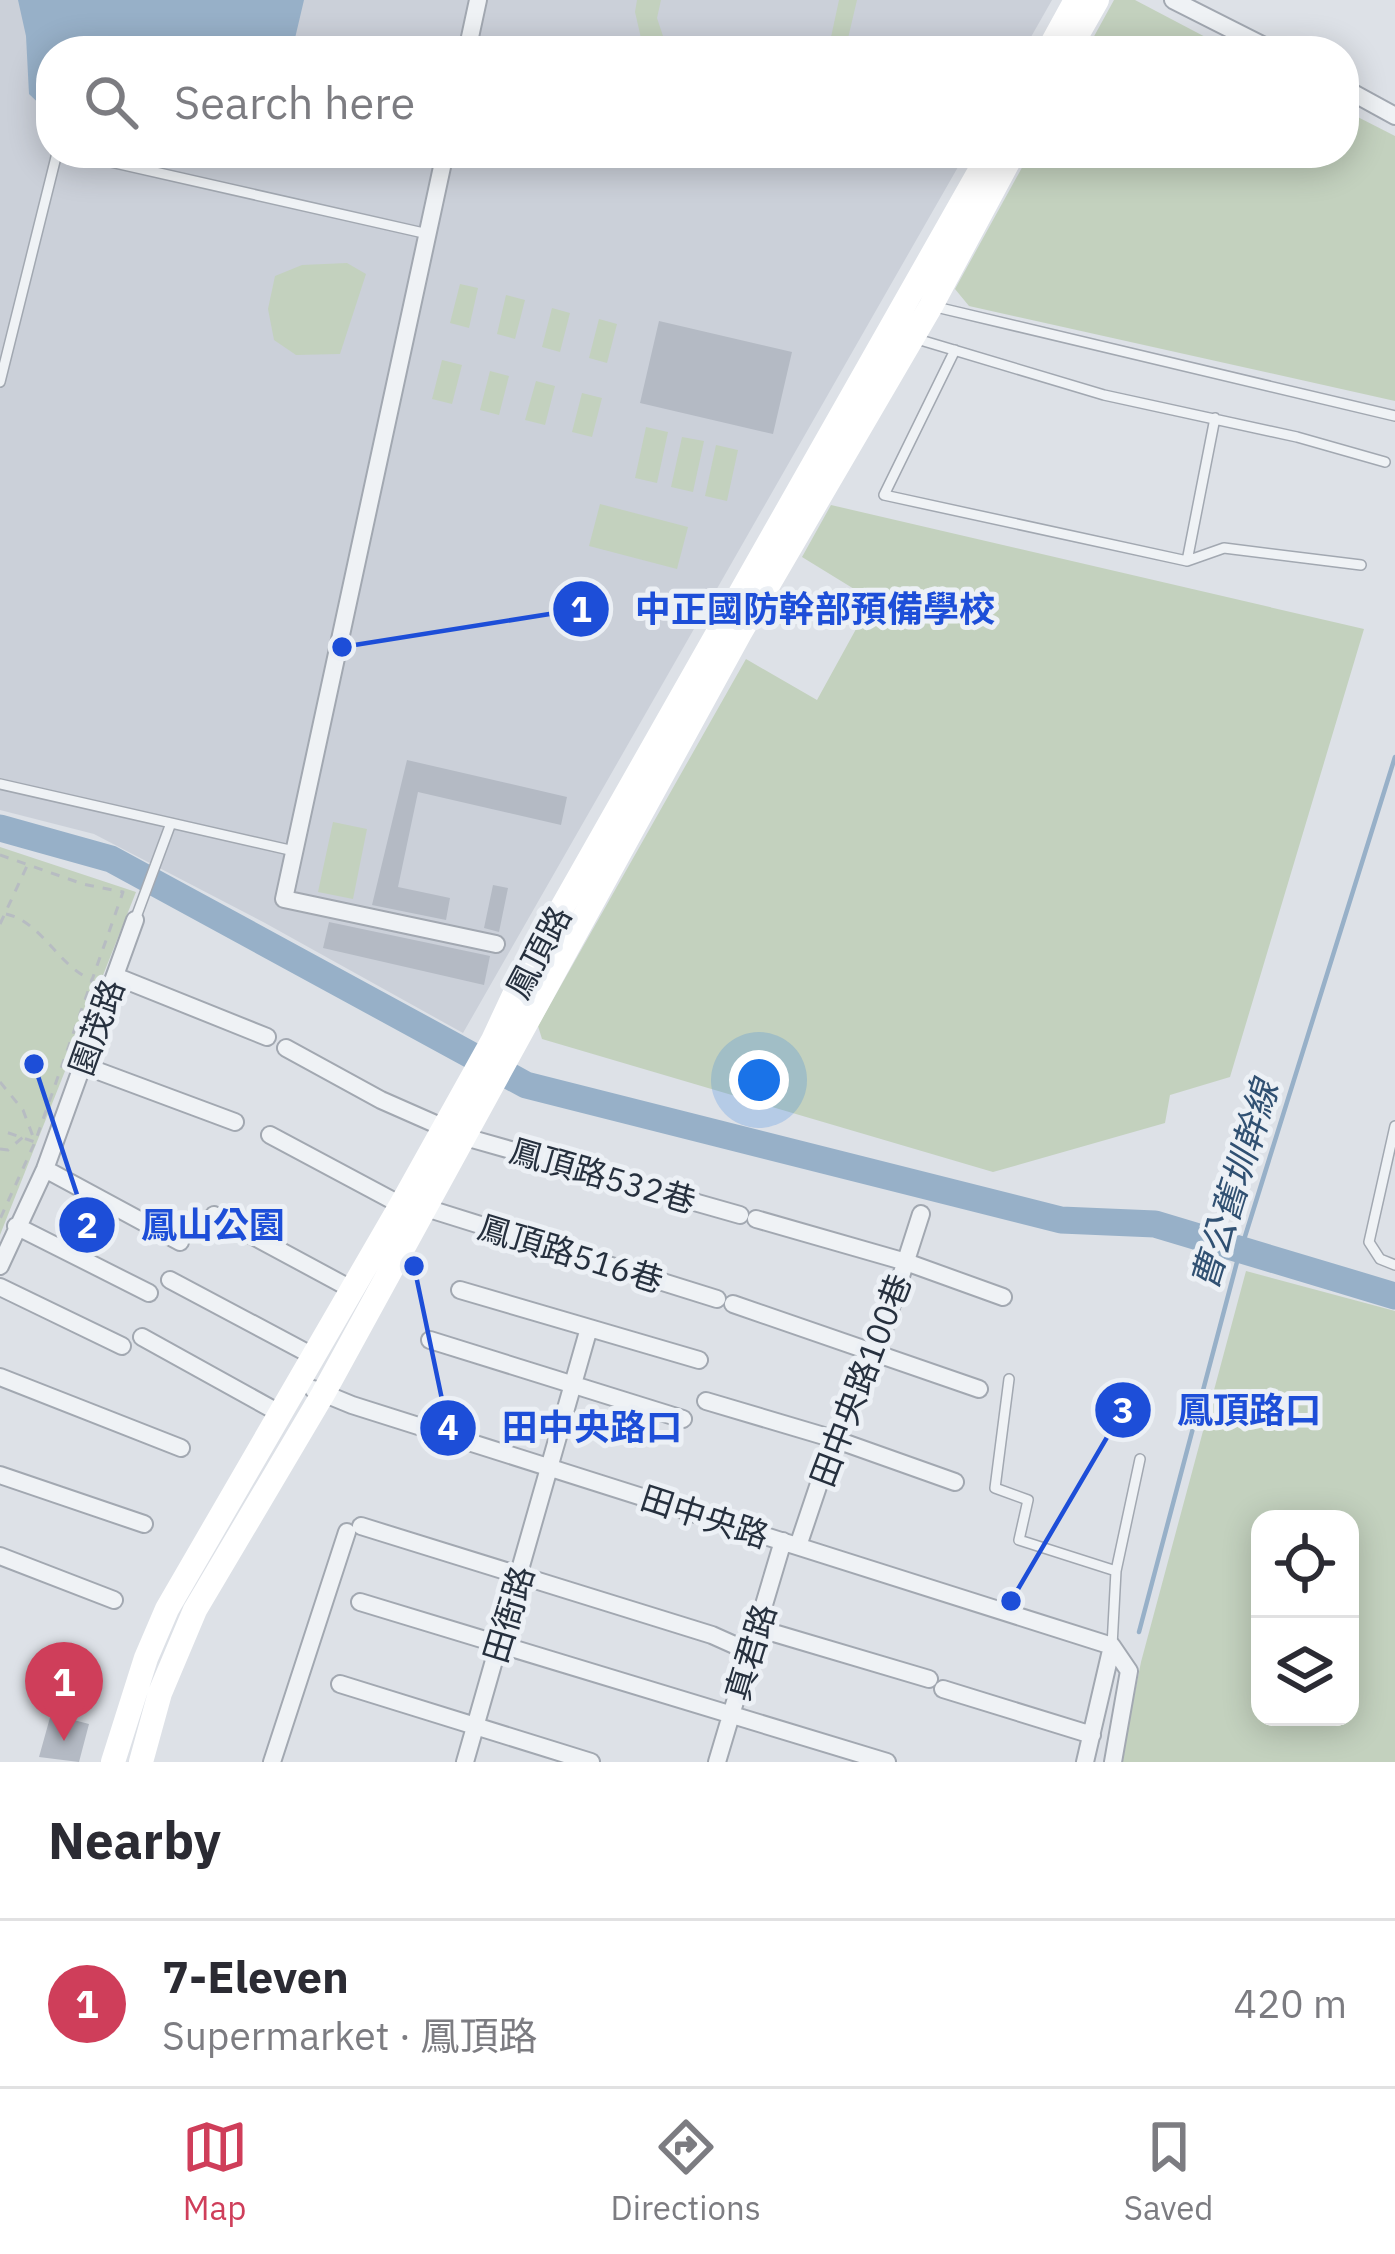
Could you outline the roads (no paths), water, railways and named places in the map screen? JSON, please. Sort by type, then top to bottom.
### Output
[{"type":"main road","points":[[1056,36],[1076,0]]},
{"type":"main road","points":[[1076,36],[1096,0]]},
{"type":"main road","name":"鳳頂路","points":[[503,1045],[522,978],[981,168]]},
{"type":"main road","name":"鳳頂路","points":[[142,1762],[160,1693],[195,1610],[323,1394],[413,1206],[931,306],[1005,168]]},
{"type":"main road","name":"鳳頂路","points":[[113,1762],[167,1609],[353,1290],[413,1206]]},
{"type":"street","points":[[470,36],[478,0]]},
{"type":"street","points":[[1173,0],[1244,36]]},
{"type":"street","points":[[1359,96],[1394,114]]},
{"type":"street","points":[[442,168],[284,898],[496,944]]},
{"type":"street","name":"園茂路","points":[[0,1266],[8,1222],[44,1168],[135,920]]},
{"type":"street","points":[[115,976],[267,1037]]},
{"type":"street","name":"鳳頂路532巷","points":[[286,1048],[381,1100],[454,1132],[905,1262],[1004,1297]]},
{"type":"street","points":[[82,1065],[235,1122]]},
{"type":"street","name":"鳳頂路516巷","points":[[270,1135],[413,1206],[822,1332],[979,1389]]},
{"type":"street","points":[[44,1168],[181,1242]]},
{"type":"street","name":"田中央路100巷","points":[[791,1544],[834,1439],[876,1354],[921,1214]]},
{"type":"street","points":[[214,1215],[353,1290]]},
{"type":"street","points":[[8,1222],[149,1294]]},
{"type":"street","points":[[170,1280],[313,1356]]},
{"type":"street","points":[[0,1287],[122,1346]]},
{"type":"street","points":[[460,1290],[699,1360]]},
{"type":"street","name":"田衙路","points":[[465,1762],[589,1328]]},
{"type":"street","points":[[142,1337],[280,1414]]},
{"type":"street","points":[[430,1340],[683,1419]]},
{"type":"street","points":[[0,1377],[181,1448]]},
{"type":"street","name":"田中央路","points":[[299,1382],[323,1394],[1112,1646]]},
{"type":"street","points":[[706,1401],[955,1482]]},
{"type":"street","points":[[0,1475],[144,1524]]},
{"type":"street","points":[[272,1762],[354,1529],[520,1575],[712,1635],[750,1652]]},
{"type":"street","name":"真君路","points":[[716,1762],[757,1628],[791,1544]]},
{"type":"street","points":[[0,1556],[114,1600]]},
{"type":"street","points":[[360,1602],[887,1762]]},
{"type":"street","points":[[757,1628],[1092,1735]]},
{"type":"street","points":[[1084,1762],[1112,1646]]},
{"type":"street","points":[[1112,1646],[1129,1671],[1113,1762]]},
{"type":"street","points":[[340,1684],[591,1762]]},
{"type":"lane","points":[[0,382],[53,168]]},
{"type":"lane","points":[[137,168],[428,234]]},
{"type":"lane","points":[[931,306],[1395,416]]},
{"type":"lane","points":[[912,338],[1104,395],[1385,462]]},
{"type":"lane","points":[[955,350],[884,495],[1187,561],[1224,548],[1361,566]]},
{"type":"lane","points":[[1187,561],[1215,418]]},
{"type":"lane","points":[[0,784],[294,851]]},
{"type":"lane","points":[[135,920],[171,823]]},
{"type":"lane","points":[[1395,1126],[1369,1242],[1380,1259],[1395,1265]]},
{"type":"lane","points":[[1009,1379],[995,1488],[1028,1500],[1019,1540],[1116,1571]]},
{"type":"lane","points":[[1112,1646],[1116,1571],[1140,1459]]},
{"type":"water","points":[[18,0],[304,0],[296,36],[36,36],[36,101],[29,94],[26,36]]},
{"type":"waterway","name":"曹公舊圳幹線","points":[[1139,1632],[1237,1262],[1395,757]]},
{"type":"waterway","points":[[0,828],[111,859],[526,1085],[1061,1220],[1155,1224],[1395,1296]]},
{"type":"place","name":"中正國防幹部預備學校","points":[[342,647]]},
{"type":"place","name":"鳳山公園","points":[[34,1064]]},
{"type":"place","name":"田中央路口","points":[[414,1266]]},
{"type":"place","name":"鳳頂路口","points":[[1011,1601]]},
{"type":"place","name":"7-Eleven","points":[[64,1741]]}]
